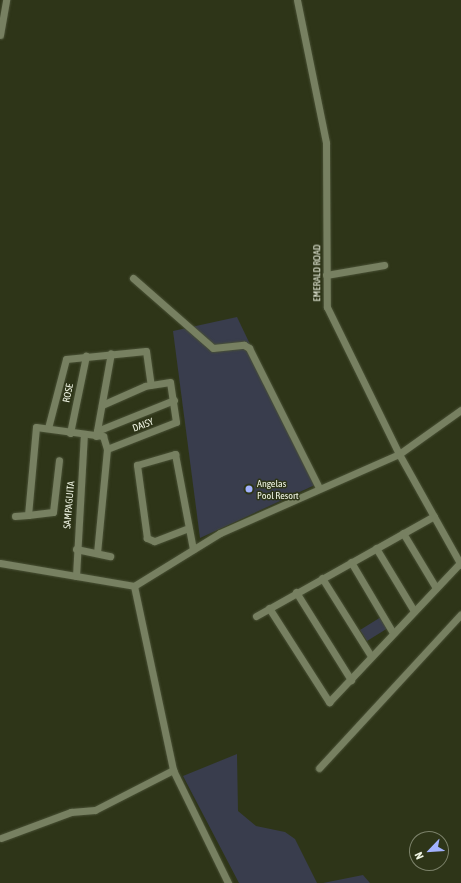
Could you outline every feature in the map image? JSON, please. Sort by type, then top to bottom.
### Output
[{"type":"street","points":[[0,35],[6,0]]},
{"type":"street","name":"EMERALD ROAD","points":[[297,0],[326,143],[326,275],[328,311],[399,454],[461,564]]},
{"type":"street","points":[[326,275],[384,265]]},
{"type":"street","points":[[133,278],[213,348],[244,345],[249,348],[319,488]]},
{"type":"street","points":[[48,428],[63,362],[86,356],[146,350],[151,385]]},
{"type":"street","points":[[96,433],[111,353]]},
{"type":"street","name":"ROSE","points":[[70,433],[86,356]]},
{"type":"street","name":"DAISY","points":[[102,404],[151,385],[170,382],[174,400],[176,424],[107,449]]},
{"type":"street","points":[[28,515],[33,431],[36,427],[84,435],[96,433],[174,400]]},
{"type":"street","points":[[0,563],[134,586],[193,549],[319,488],[399,454],[461,410]]},
{"type":"street","points":[[96,433],[104,436],[107,449],[97,553]]},
{"type":"street","name":"SAMPAGUITA","points":[[76,576],[76,549],[84,435]]},
{"type":"street","points":[[186,529],[154,541],[147,538],[137,465],[175,454],[186,529],[193,549]]},
{"type":"street","points":[[15,516],[53,512],[59,460]]},
{"type":"street","points":[[256,616],[296,592],[434,516]]},
{"type":"street","points":[[403,533],[436,588]]},
{"type":"street","points":[[376,548],[414,611]]},
{"type":"street","points":[[76,549],[110,556]]},
{"type":"street","points":[[351,562],[393,633]]},
{"type":"street","points":[[269,608],[327,702],[351,680],[371,656],[461,564]]},
{"type":"street","points":[[322,578],[371,656]]},
{"type":"street","points":[[134,586],[173,770],[228,883]]},
{"type":"street","points":[[296,592],[351,680]]},
{"type":"street","points":[[319,768],[461,614]]},
{"type":"street","points":[[1,838],[71,812],[95,810],[173,770]]},
{"type":"shaded area","points":[[237,317],[317,484],[200,538],[173,331]]},
{"type":"shaded area","points":[[381,617],[388,628],[367,641],[360,630]]},
{"type":"shaded area","points":[[237,754],[238,811],[256,826],[285,832],[295,839],[317,883],[239,883],[183,776]]},
{"type":"shaded area","points":[[363,875],[370,883],[323,883]]},
{"type":"place","name":"Angelas Pool Resort","points":[[249,489]]}]
